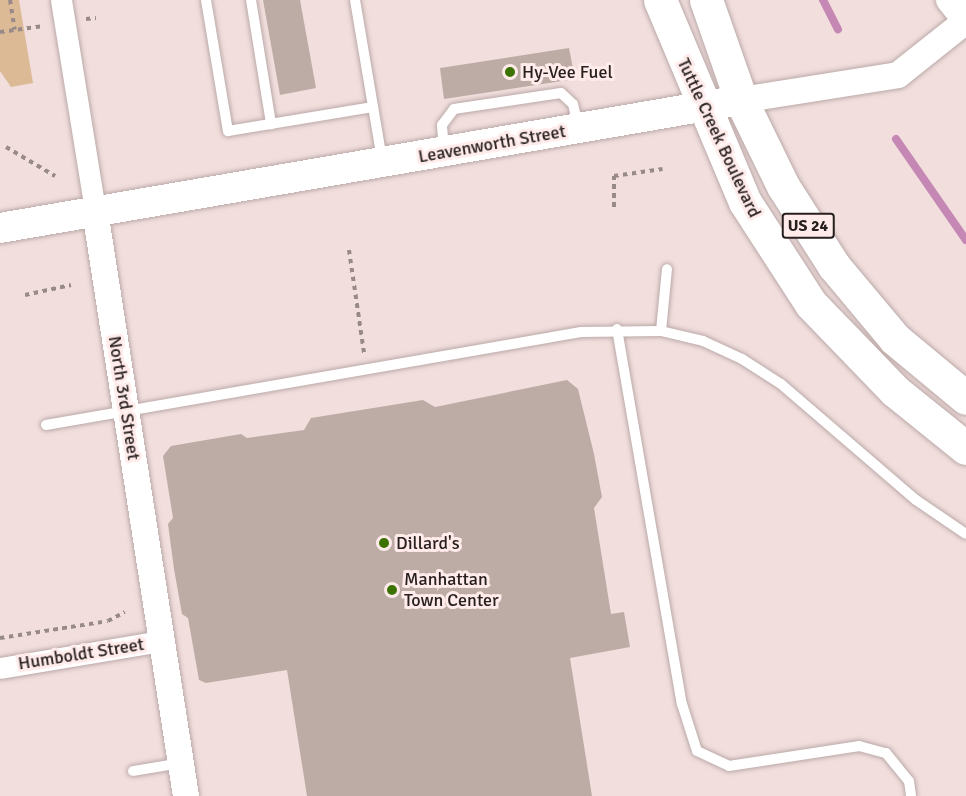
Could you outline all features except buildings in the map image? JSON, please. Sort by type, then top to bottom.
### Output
[{"type":"highway","name":"Tuttle Creek Boulevard","points":[[660,0],[702,107],[745,202],[811,304],[895,391],[966,448]]},
{"type":"highway","name":"Tuttle Creek Boulevard","points":[[706,0],[741,100],[783,186],[834,266],[895,339],[966,398]]},
{"type":"main road","name":"Leavenworth Street","points":[[0,228],[741,100]]},
{"type":"street","name":"North 3rd Street","points":[[61,0],[186,796]]},
{"type":"street","points":[[949,0],[966,21]]},
{"type":"street","name":"Leavenworth Street","points":[[741,100],[898,75],[966,21]]},
{"type":"street","name":"Humboldt Street","points":[[0,668],[162,641]]},
{"type":"lane","points":[[206,0],[228,131],[373,107]]},
{"type":"lane","points":[[251,0],[271,124]]},
{"type":"lane","points":[[355,0],[383,163]]},
{"type":"lane","points":[[445,152],[441,125],[454,109],[561,93],[573,104],[578,129]]},
{"type":"lane","points":[[661,331],[667,269]]},
{"type":"lane","points":[[46,425],[581,332],[617,329],[661,331],[703,341],[742,359],[781,384],[916,500],[966,534]]},
{"type":"lane","points":[[617,329],[684,715],[697,751],[729,766],[859,746],[886,753],[909,781],[911,796]]},
{"type":"lane","points":[[133,771],[181,763]]},
{"type":"path","points":[[10,0],[15,30]]},
{"type":"path","points":[[0,32],[45,25]]},
{"type":"path","points":[[6,147],[55,176]]},
{"type":"path","points":[[614,207],[614,176],[662,169]]},
{"type":"path","points":[[349,250],[366,370]]},
{"type":"path","points":[[25,295],[71,285]]},
{"type":"path","points":[[0,638],[108,621],[124,612]]},
{"type":"shaded area","points":[[0,0],[19,0],[33,83],[11,87],[0,71]]},
{"type":"waterway","points":[[823,0],[838,29]]},
{"type":"waterway","points":[[896,139],[966,240]]},
{"type":"place","name":"Hy-Vee Fuel","points":[[510,72]]},
{"type":"place","name":"Dillard's","points":[[384,543]]},
{"type":"place","name":"Manhattan Town Center","points":[[392,590]]}]
